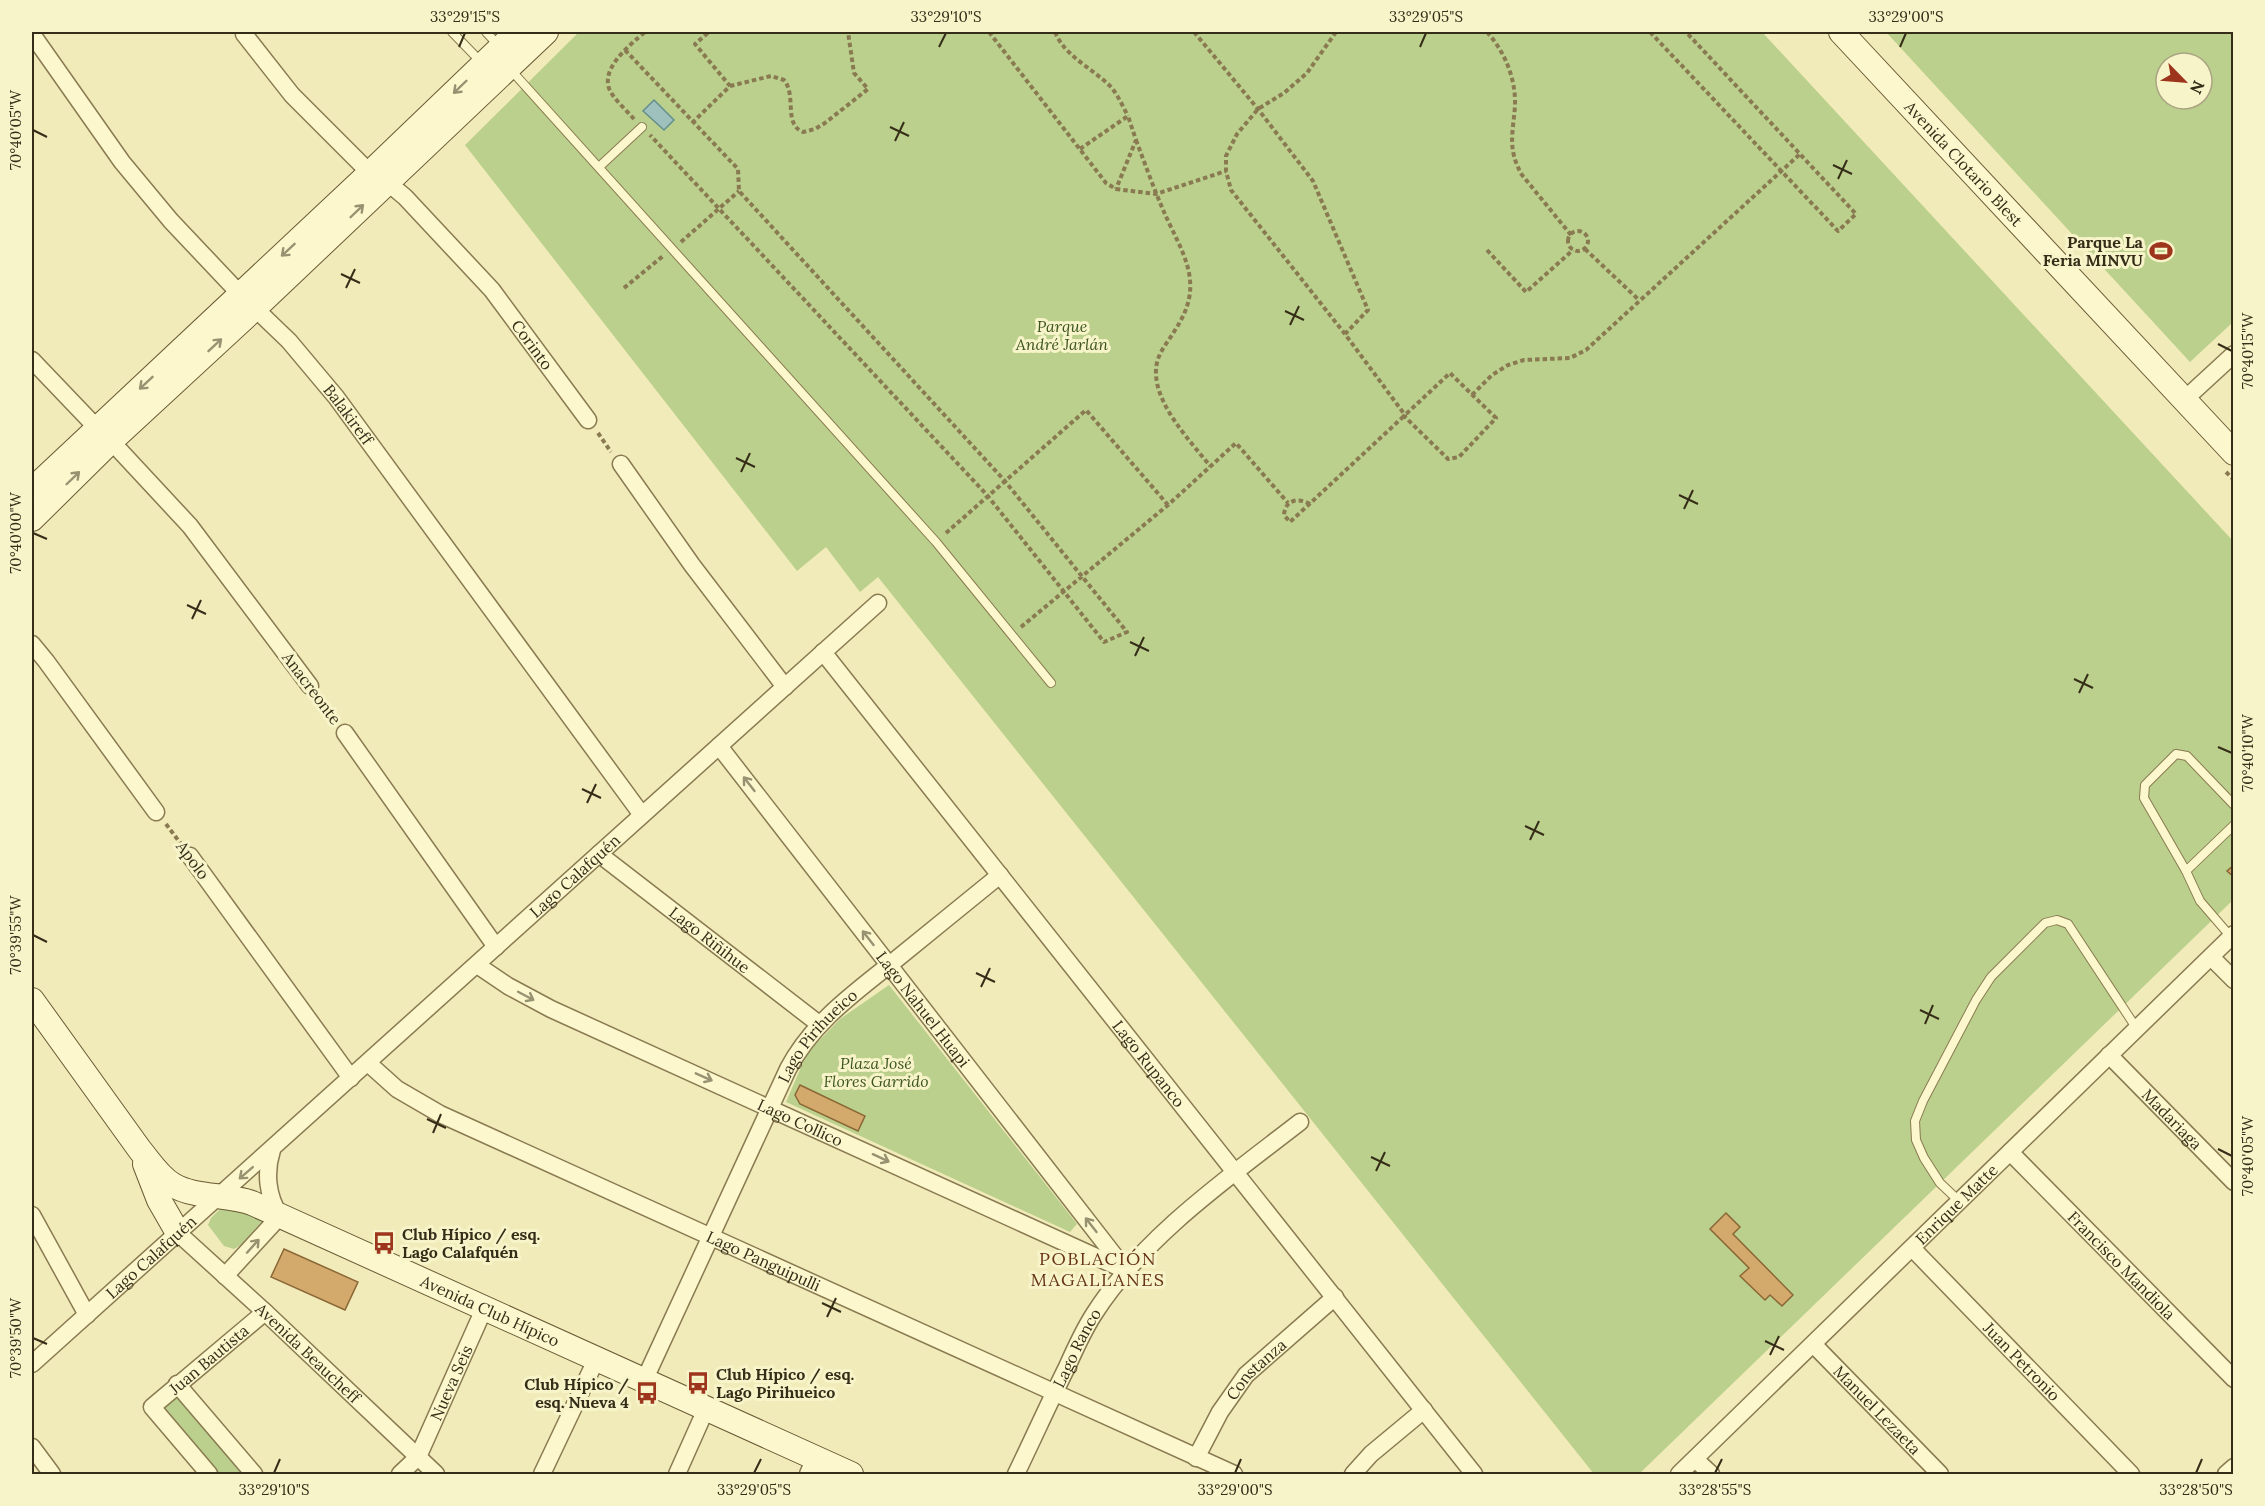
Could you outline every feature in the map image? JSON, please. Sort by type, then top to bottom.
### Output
[{"type":"main road","points":[[379,178],[503,44],[546,32]]},
{"type":"main road","name":"Avenida Clotario Blest","points":[[1841,32],[2234,453]]},
{"type":"main road","points":[[34,504],[104,435],[379,178],[503,44]]},
{"type":"main road","name":"Avenida Club Hípico","points":[[32,1000],[140,1150],[161,1175],[174,1186],[244,1200],[706,1409],[812,1466],[851,1474]]},
{"type":"main road","points":[[140,1150],[159,1200],[178,1233]]},
{"type":"street","name":"Balakireff","points":[[32,34],[122,162],[171,221],[289,341],[336,397],[642,815]]},
{"type":"street","name":"Corinto","points":[[244,34],[292,95],[379,178],[405,197],[492,290],[588,420]]},
{"type":"street","points":[[2184,400],[2234,354]]},
{"type":"street","name":"Anacreonte","points":[[32,360],[190,526],[310,686]]},
{"type":"street","points":[[621,465],[692,565],[784,687]]},
{"type":"street","name":"Lago Calafquén","points":[[32,1364],[878,603]]},
{"type":"street","points":[[32,645],[156,812]]},
{"type":"street","name":"Lago Rupanco","points":[[823,652],[1474,1474]]},
{"type":"street","name":"Anacreonte","points":[[345,733],[496,948]]},
{"type":"street","name":"Lago Nahuel Huapi","points":[[719,746],[1127,1271]]},
{"type":"street","name":"Lago Riñihue","points":[[599,854],[819,1024]]},
{"type":"street","name":"Apolo","points":[[190,856],[351,1078]]},
{"type":"street","name":"Lago Pirihueico","points":[[644,1381],[795,1056],[819,1024],[1000,875]]},
{"type":"street","name":"Enrique Matte","points":[[1679,1474],[2232,936]]},
{"type":"street","points":[[2211,957],[2234,980]]},
{"type":"street","name":"Lago Collico","points":[[477,965],[508,986],[550,1009],[1127,1271]]},
{"type":"street","name":"Madariaga","points":[[2109,1056],[2234,1182]]},
{"type":"street","name":"Lago Panguipulli","points":[[368,1063],[397,1089],[420,1104],[1234,1474]]},
{"type":"street","name":"Lago Ranco","points":[[1016,1474],[1093,1316],[1127,1271],[1173,1226],[1236,1172],[1300,1122]]},
{"type":"street","points":[[225,1276],[280,1216],[272,1198],[268,1179],[272,1150]]},
{"type":"street","name":"Francisco Mandiola","points":[[2010,1152],[2234,1379]]},
{"type":"street","points":[[32,1215],[87,1315]]},
{"type":"street","name":"Avenida Beaucheff","points":[[178,1233],[436,1474]]},
{"type":"street","name":"Juan Petronio","points":[[1912,1248],[2132,1474]]},
{"type":"street","name":"Constanza","points":[[1196,1458],[1220,1412],[1246,1375],[1335,1297]]},
{"type":"street","name":"Nueva Seis","points":[[418,1457],[484,1309]]},
{"type":"street","name":"Juan Bautista","points":[[209,1474],[152,1407],[265,1312]]},
{"type":"street","name":"Manuel Lezaeta","points":[[1813,1344],[1940,1474]]},
{"type":"street","points":[[542,1474],[597,1359]]},
{"type":"street","points":[[177,1384],[254,1474]]},
{"type":"street","points":[[676,1474],[706,1409]]},
{"type":"street","points":[[1353,1474],[1371,1454],[1424,1410]]},
{"type":"street","points":[[32,1447],[52,1474]]},
{"type":"street","points":[[400,1474],[418,1457]]},
{"type":"street","points":[[1695,1459],[1711,1474]]},
{"type":"street","points":[[2226,1474],[2234,1467]]},
{"type":"lane","points":[[452,32],[483,65]]},
{"type":"lane","points":[[503,44],[599,167],[936,542],[1051,683]]},
{"type":"lane","points":[[599,167],[642,127]]},
{"type":"lane","points":[[2232,936],[2200,901],[2186,870],[2144,798],[2145,785],[2176,754],[2187,756],[2234,806]]},
{"type":"lane","points":[[2186,870],[2234,825]]},
{"type":"lane","points":[[1959,1202],[1940,1183],[1924,1158],[1916,1140],[1916,1121],[1923,1101],[1976,1000],[1991,977],[2035,931],[2045,923],[2056,920],[2068,924],[2136,1029]]},
{"type":"path","points":[[625,50],[738,169],[739,191],[1004,480],[1127,632],[1104,642],[987,495],[610,92],[608,79],[612,68],[625,50],[645,32]]},
{"type":"path","points":[[709,32],[695,44],[730,86]]},
{"type":"path","points":[[693,123],[730,86],[771,76],[784,80],[791,95],[793,124],[803,132],[814,129],[868,89],[854,73],[848,32]]},
{"type":"path","points":[[988,32],[1106,183],[1116,189],[1156,194],[1226,171]]},
{"type":"path","points":[[1055,32],[1058,40],[1079,61],[1113,88],[1128,116],[1156,194],[1185,260],[1190,282],[1185,313],[1159,358],[1157,376],[1166,408],[1210,466]]},
{"type":"path","points":[[1194,32],[1258,109],[1313,181],[1368,310],[1345,334]]},
{"type":"path","points":[[1310,504],[1298,499],[1288,503],[1284,515],[1290,522],[1310,504],[1405,415],[1450,373],[1496,418],[1459,457],[1448,459],[1405,415],[1345,334],[1231,190],[1226,171],[1229,146],[1258,109],[1284,93],[1307,73],[1336,32]]},
{"type":"path","points":[[1487,32],[1500,49],[1511,75],[1515,106],[1511,137],[1516,165],[1571,235]]},
{"type":"path","points":[[1650,32],[1838,231],[1856,214],[1686,32]]},
{"type":"path","points":[[1080,149],[1128,116]]},
{"type":"path","points":[[1116,189],[1136,140]]},
{"type":"path","points":[[1472,395],[1492,375],[1508,365],[1524,360],[1570,358],[1586,350],[1800,154]]},
{"type":"path","points":[[1576,231],[1586,234],[1588,240],[1585,249],[1573,250],[1569,244],[1571,235],[1576,231]]},
{"type":"path","points":[[1585,249],[1639,300]]},
{"type":"path","points":[[1486,250],[1526,292],[1573,250]]},
{"type":"path","points":[[936,542],[1086,410],[1168,505]]},
{"type":"path","points":[[588,420],[621,465]]},
{"type":"path","points":[[1011,635],[1168,505],[1236,443],[1288,503]]},
{"type":"path","name":"Anacreonte","points":[[310,686],[345,733]]},
{"type":"path","name":"Apolo","points":[[156,812],[190,856]]},
{"type":"green space","name":"Parque André Jarlán","points":[[579,32],[1762,32],[2233,541],[2233,900],[1639,1474],[1594,1474],[878,577],[860,592],[826,547],[797,571],[465,145]]},
{"type":"green space","name":"Parque La Feria MINVU","points":[[1886,32],[2233,32],[2233,322],[2190,362]]},
{"type":"green space","name":"Plaza José Flores Garrido","points":[[889,985],[1077,1224],[1070,1232],[786,1102],[807,1053],[840,1019]]},
{"type":"green space","points":[[224,1205],[264,1219],[241,1245],[234,1249],[224,1246],[208,1225],[211,1218]]},
{"type":"green space","points":[[176,1390],[247,1474],[218,1474],[159,1404]]},
{"type":"water","points":[[654,100],[674,120],[664,130],[643,111]]},
{"type":"building","points":[[2234,865],[2234,877],[2227,871]]},
{"type":"building","points":[[800,1085],[865,1116],[858,1131],[800,1104],[795,1095]]},
{"type":"building","points":[[1726,1213],[1740,1227],[1733,1234],[1793,1295],[1782,1306],[1770,1295],[1765,1300],[1740,1276],[1749,1268],[1710,1229]]},
{"type":"building","points":[[284,1249],[358,1282],[345,1310],[271,1277]]},
{"type":"place","name":"Parque La Feria MINVU","points":[[2161,251]]},
{"type":"place","name":"Club Hípico / esq. Lago Calafquén","points":[[384,1243]]},
{"type":"place","name":"Club Hípico / esq. Lago Pirihueico","points":[[698,1383]]},
{"type":"place","name":"Club Hípico / esq. Nueva 4","points":[[647,1393]]},
{"type":"district","name":"POBLACIÓN MAGALLANES","points":[[1098,1268]]}]
